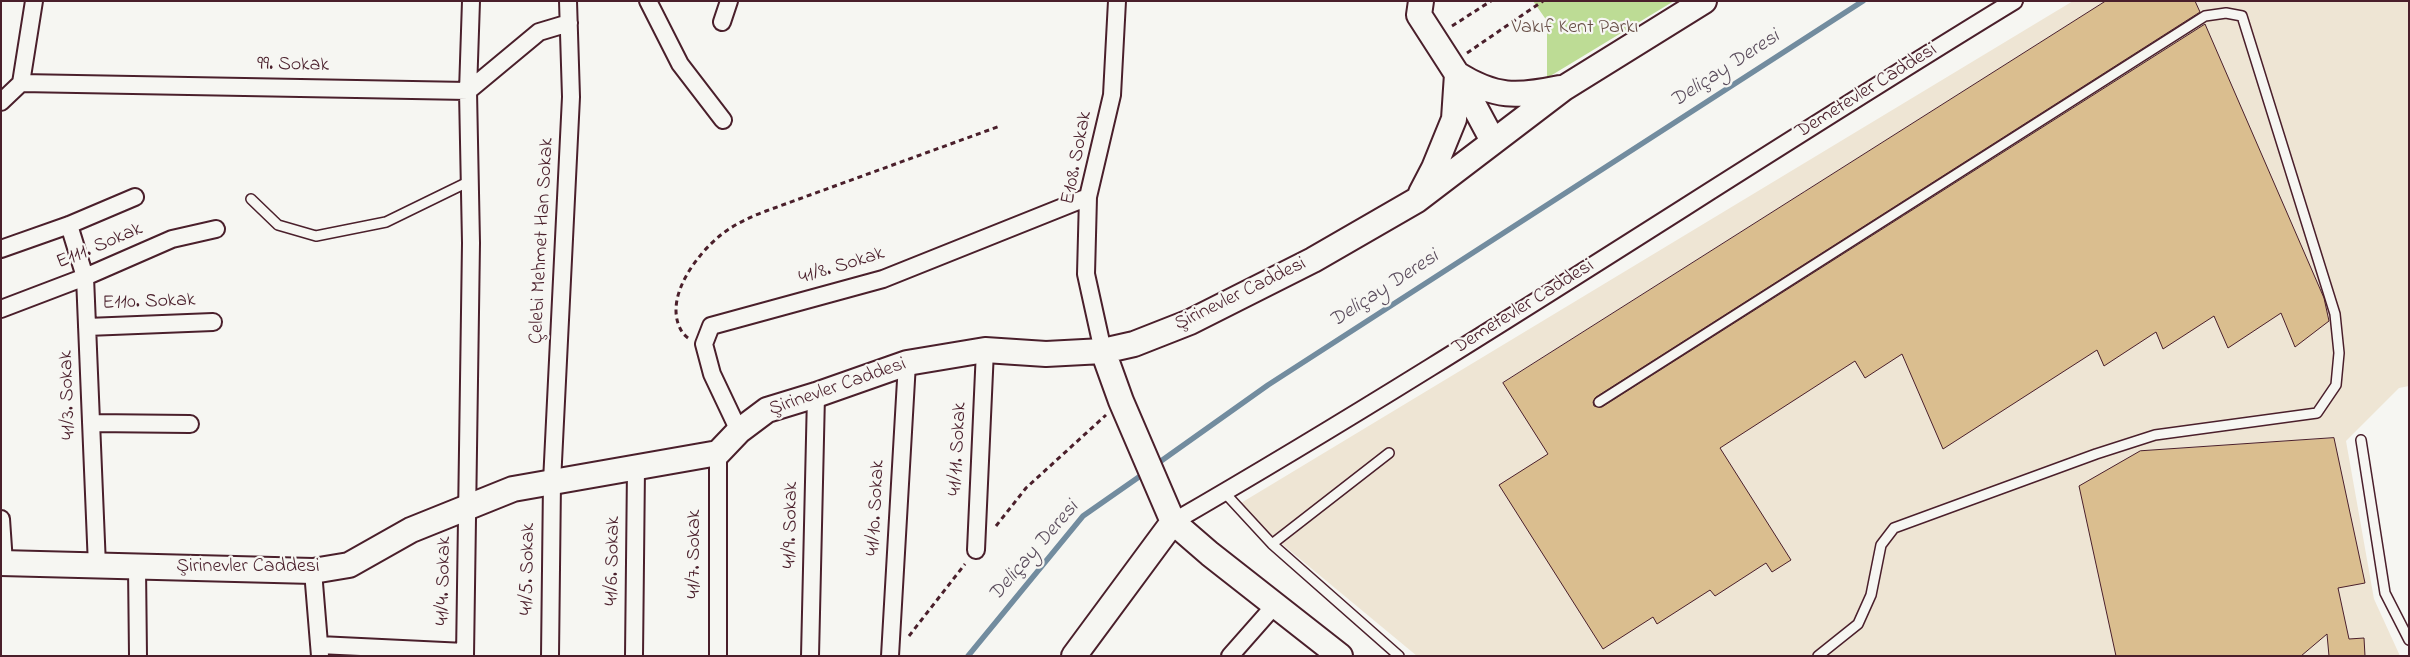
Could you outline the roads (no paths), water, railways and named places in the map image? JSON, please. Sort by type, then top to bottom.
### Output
[{"type":"main road","points":[[1421,1],[1419,15],[1454,69],[1494,141]]},
{"type":"main road","name":"Şirinevler Caddesi","points":[[3,563],[137,568],[313,571],[350,565],[411,530],[513,489],[718,453],[739,431],[767,410],[907,363],[985,350],[1046,354],[1103,351],[1134,344],[1190,322],[1313,260],[1417,200],[1564,88],[1704,1]]},
{"type":"main road","points":[[1454,69],[1492,92],[1529,94],[1564,88]]},
{"type":"main road","points":[[1417,200],[1434,168],[1454,119],[1454,69]]},
{"type":"main road","points":[[1103,351],[1121,401],[1170,515],[1275,605],[1340,656]]},
{"type":"main road","name":"Demetevler Caddesi","points":[[1074,656],[1170,515]]},
{"type":"street","points":[[1,102],[21,83],[34,1]]},
{"type":"street","name":"41/4. Sokak","points":[[465,654],[471,243],[468,91],[471,1]]},
{"type":"street","name":"Çelebi Mehmet Han Sokak","points":[[552,482],[571,107],[568,1]]},
{"type":"street","points":[[648,1],[680,64],[723,120]]},
{"type":"street","points":[[722,22],[729,1]]},
{"type":"street","name":"E108. Sokak","points":[[1103,351],[1086,274],[1088,197],[1112,95],[1116,1]]},
{"type":"street","name":"Demetevler Caddesi","points":[[1170,515],[1224,492],[1428,368],[2014,1]]},
{"type":"street","points":[[468,91],[539,32],[569,23]]},
{"type":"street","name":"99. Sokak","points":[[21,83],[468,91]]},
{"type":"street","points":[[1,249],[69,225],[135,197]]},
{"type":"street","name":"41/8. Sokak","points":[[739,431],[712,374],[704,344],[710,326],[883,278],[1088,197]]},
{"type":"street","name":"41/3. Sokak","points":[[69,225],[85,277],[97,566]]},
{"type":"street","name":"E111. Sokak","points":[[1,309],[85,277],[172,239],[216,229]]},
{"type":"street","name":"E110. Sokak","points":[[87,327],[213,322]]},
{"type":"street","name":"41/11. Sokak","points":[[976,550],[985,350]]},
{"type":"street","name":"41/10. Sokak","points":[[890,656],[907,363]]},
{"type":"street","name":"41/9. Sokak","points":[[810,656],[816,395]]},
{"type":"street","points":[[91,423],[190,424]]},
{"type":"street","name":"41/7. Sokak","points":[[718,453],[718,656]]},
{"type":"street","name":"41/6. Sokak","points":[[634,656],[636,468]]},
{"type":"street","name":"41/5. Sokak","points":[[550,656],[552,482]]},
{"type":"street","points":[[1,519],[3,563]]},
{"type":"street","points":[[137,568],[138,656]]},
{"type":"street","points":[[313,571],[320,651],[465,654]]},
{"type":"street","points":[[1230,656],[1275,605]]},
{"type":"lane","points":[[1599,402],[2205,16],[2226,13],[2242,16],[2335,314],[2340,353],[2336,385],[2317,413],[2155,435],[2096,454],[1894,528],[1880,545],[1871,595],[1858,624],[1818,656]]},
{"type":"lane","points":[[251,199],[278,225],[316,236],[386,222],[470,181]]},
{"type":"lane","points":[[2361,440],[2385,594],[2409,640]]},
{"type":"lane","points":[[1272,544],[1389,453]]},
{"type":"lane","points":[[1224,492],[1272,544],[1399,656]]},
{"type":"waterway","name":"Deliçay Deresi","points":[[1154,466],[1268,385],[1863,1]]},
{"type":"waterway","name":"Deliçay Deresi","points":[[968,656],[1083,516],[1146,472]]},
{"type":"park label","name":"Vakıf Kent Parkı","points":[[1575,29]]}]
